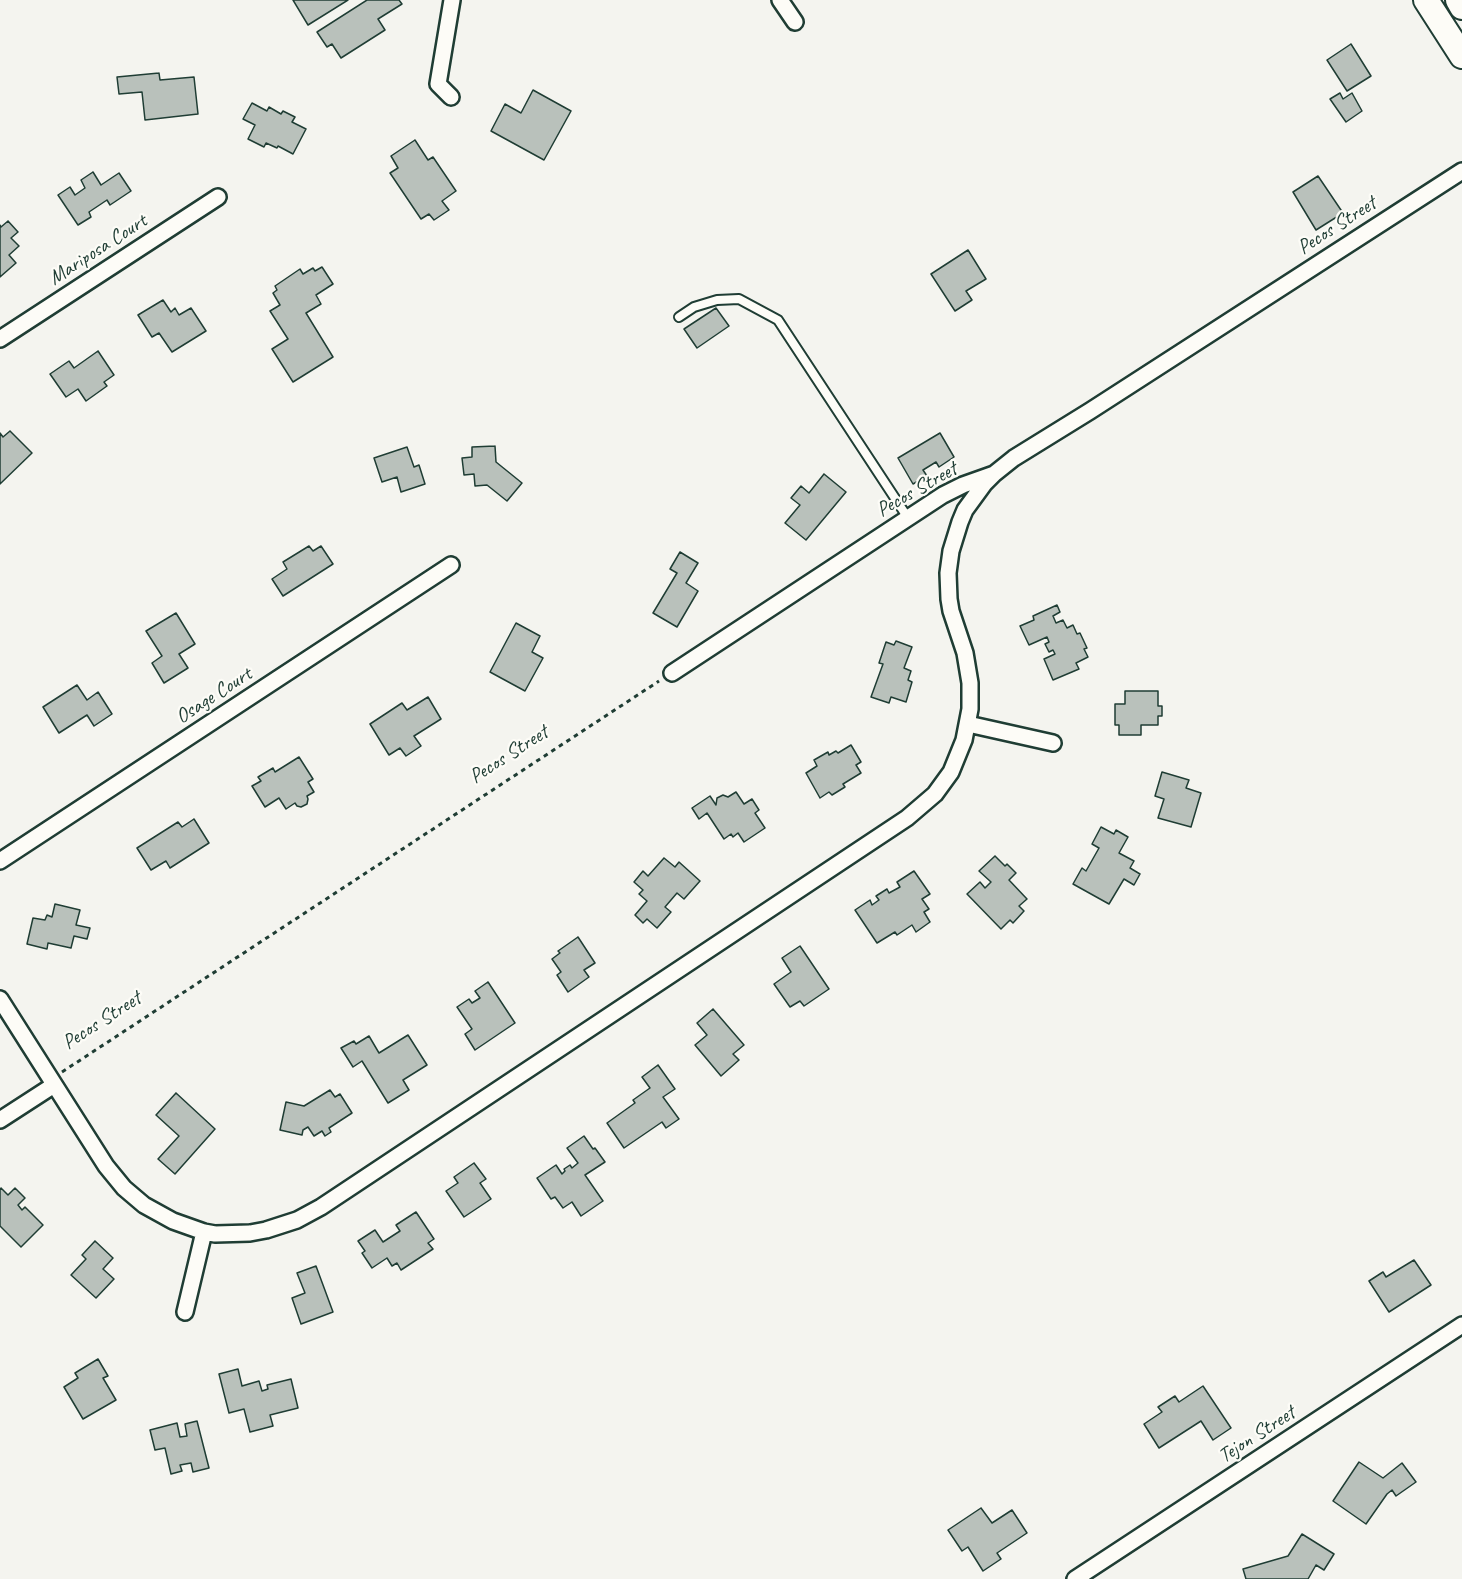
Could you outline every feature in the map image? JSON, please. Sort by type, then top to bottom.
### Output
[{"type":"main road","points":[[1426,0],[1462,56]]},
{"type":"main road","points":[[1438,0],[1462,38]]},
{"type":"main road","points":[[1458,0],[1462,7]]},
{"type":"street","points":[[451,97],[438,84],[452,0]]},
{"type":"street","points":[[780,0],[795,22]]},
{"type":"street","name":"Pecos Street","points":[[52,1082],[106,1166],[124,1188],[157,1214],[204,1232],[227,1234],[266,1230],[297,1220],[321,1207],[897,825],[935,794],[951,772],[968,724],[970,683],[964,653],[951,611],[948,573],[951,551],[960,522],[975,495],[994,474],[1014,458],[1462,171]]},
{"type":"street","name":"Mariposa Court","points":[[0,339],[218,197]]},
{"type":"street","name":"Pecos Street","points":[[672,673],[944,495],[963,485],[994,474]]},
{"type":"street","name":"Osage Court","points":[[0,861],[451,565]]},
{"type":"street","points":[[968,724],[1053,743]]},
{"type":"street","points":[[0,999],[52,1082],[0,1120]]},
{"type":"street","points":[[185,1312],[204,1232]]},
{"type":"street","name":"Tejon Street","points":[[1075,1579],[1462,1325]]},
{"type":"lane","points":[[680,317],[694,307],[717,300],[739,299],[778,320],[908,518]]},
{"type":"path","name":"Pecos Street","points":[[52,1082],[672,673]]},
{"type":"building","points":[[293,0],[348,0],[308,25]]},
{"type":"building","points":[[367,0],[399,0],[402,4],[378,19],[385,30],[341,58],[332,44],[327,47],[317,32]]},
{"type":"building","points":[[1351,44],[1371,76],[1347,91],[1327,60]]},
{"type":"building","points":[[159,73],[160,80],[194,77],[198,114],[145,120],[142,92],[119,94],[117,77]]},
{"type":"building","points":[[533,90],[571,111],[544,160],[491,131],[505,104],[521,113]]},
{"type":"building","points":[[1340,93],[1343,99],[1352,93],[1362,111],[1346,122],[1330,99]]},
{"type":"building","points":[[252,103],[267,111],[269,107],[281,114],[283,111],[295,117],[292,122],[306,129],[293,154],[278,146],[277,148],[266,143],[264,147],[248,139],[255,125],[243,119]]},
{"type":"building","points":[[415,140],[428,160],[433,157],[456,191],[442,201],[449,210],[434,220],[429,214],[421,219],[390,173],[398,168],[391,156]]},
{"type":"building","points":[[93,172],[101,185],[119,173],[131,191],[110,205],[107,200],[89,212],[91,217],[78,225],[58,195],[70,187],[75,195],[85,188],[81,180]]},
{"type":"building","points":[[1318,176],[1343,213],[1316,230],[1293,192]]},
{"type":"building","points":[[8,221],[18,232],[11,238],[19,246],[9,255],[16,263],[0,277],[0,225],[1,227]]},
{"type":"building","points":[[968,250],[986,279],[966,291],[972,300],[955,311],[931,274]]},
{"type":"building","points":[[322,267],[333,284],[316,295],[321,304],[306,313],[333,357],[293,382],[272,349],[288,339],[270,311],[280,305],[273,293],[277,290],[275,286],[300,269],[303,274],[313,268],[315,271]]},
{"type":"building","points":[[163,300],[171,312],[175,308],[179,315],[191,308],[206,331],[172,352],[159,333],[152,337],[138,315]]},
{"type":"building","points":[[716,308],[729,326],[697,348],[684,329]]},
{"type":"building","points":[[98,351],[114,375],[104,382],[107,386],[86,401],[78,389],[66,397],[50,374],[69,361],[74,368]]},
{"type":"building","points":[[10,431],[32,453],[0,484],[0,433],[3,437]]},
{"type":"building","points":[[940,433],[954,457],[939,467],[936,462],[923,470],[927,476],[913,484],[898,458]]},
{"type":"building","points":[[495,446],[496,462],[522,483],[507,501],[487,485],[475,486],[474,474],[464,475],[462,458],[472,457],[472,447]]},
{"type":"building","points":[[407,447],[414,467],[419,465],[425,484],[401,492],[397,477],[382,482],[374,458]]},
{"type":"building","points":[[824,474],[846,492],[806,540],[785,523],[800,505],[791,498],[801,486],[809,493]]},
{"type":"building","points":[[309,546],[313,551],[321,546],[333,564],[283,596],[272,579],[287,569],[283,562]]},
{"type":"building","points":[[680,552],[698,563],[686,583],[698,591],[677,627],[653,613],[677,573],[670,569]]},
{"type":"building","points":[[1057,605],[1060,612],[1053,616],[1056,623],[1063,620],[1067,628],[1073,625],[1077,634],[1080,633],[1087,648],[1084,649],[1088,657],[1076,663],[1079,669],[1053,680],[1044,659],[1055,654],[1053,650],[1049,652],[1045,644],[1049,642],[1047,637],[1029,645],[1020,626],[1034,620],[1033,616]]},
{"type":"building","points":[[176,613],[195,644],[179,654],[188,668],[164,683],[152,663],[162,656],[146,631]]},
{"type":"building","points":[[516,623],[540,636],[532,652],[543,658],[525,691],[490,672]]},
{"type":"building","points":[[896,641],[912,647],[904,668],[911,671],[908,680],[912,682],[906,702],[891,697],[889,703],[871,697],[883,664],[879,663],[886,642],[894,645]]},
{"type":"building","points":[[77,685],[87,700],[98,692],[112,714],[94,726],[87,715],[59,733],[43,707]]},
{"type":"building","points":[[1125,691],[1158,691],[1158,706],[1162,706],[1162,716],[1158,716],[1158,725],[1141,725],[1141,735],[1119,735],[1119,725],[1115,725],[1115,704],[1125,704]]},
{"type":"building","points":[[428,697],[441,719],[414,736],[421,746],[406,756],[400,748],[389,755],[370,724],[402,703],[407,710]]},
{"type":"building","points":[[851,745],[861,762],[856,765],[861,773],[843,784],[845,787],[832,795],[829,792],[820,798],[806,773],[817,766],[814,760],[828,752],[829,755],[836,751],[838,753]]},
{"type":"building","points":[[299,757],[313,779],[308,782],[314,792],[307,796],[307,804],[301,807],[295,803],[286,809],[279,798],[265,807],[252,786],[261,781],[258,777],[273,768],[275,772]]},
{"type":"building","points":[[1162,772],[1189,780],[1186,788],[1201,793],[1191,827],[1158,818],[1164,799],[1155,796]]},
{"type":"building","points":[[736,792],[744,804],[752,799],[759,810],[755,813],[765,828],[744,842],[738,833],[733,837],[731,834],[724,839],[707,813],[699,819],[692,808],[710,796],[716,805],[717,798],[723,795],[728,797]]},
{"type":"building","points":[[194,819],[209,843],[170,868],[166,861],[151,870],[137,848],[178,822],[182,827]]},
{"type":"building","points":[[1101,827],[1114,834],[1116,830],[1128,837],[1119,853],[1134,861],[1130,868],[1140,874],[1134,885],[1124,879],[1109,904],[1073,884],[1082,868],[1086,871],[1099,848],[1092,844]]},
{"type":"building","points":[[995,856],[1016,873],[1009,880],[1027,899],[1019,906],[1024,911],[1013,923],[1010,920],[1001,929],[967,894],[980,882],[985,888],[991,882],[979,871]]},
{"type":"building","points":[[664,858],[675,867],[679,862],[700,881],[684,899],[677,893],[665,907],[671,912],[657,928],[647,919],[643,923],[635,915],[647,901],[639,894],[643,890],[634,882],[643,871],[648,876]]},
{"type":"building","points":[[914,871],[930,894],[922,899],[929,909],[924,912],[930,922],[916,932],[912,925],[897,935],[895,932],[877,943],[855,910],[870,900],[872,905],[879,900],[876,896],[887,889],[889,893],[900,887],[897,882]]},
{"type":"building","points":[[55,904],[80,910],[76,925],[90,928],[87,939],[74,936],[71,948],[48,943],[47,949],[27,944],[33,918],[45,920],[47,915],[52,917]]},
{"type":"building","points":[[578,937],[595,963],[584,970],[589,977],[568,992],[557,975],[561,972],[552,959],[560,953],[558,951]]},
{"type":"building","points":[[800,946],[829,989],[804,1006],[800,1001],[790,1007],[774,984],[791,972],[782,958]]},
{"type":"building","points":[[488,982],[515,1023],[475,1050],[465,1034],[472,1029],[457,1007],[469,999],[472,1003],[480,998],[475,991]]},
{"type":"building","points":[[713,1009],[744,1045],[733,1054],[739,1060],[721,1076],[695,1045],[707,1035],[697,1023]]},
{"type":"building","points":[[408,1035],[427,1065],[403,1080],[409,1090],[388,1103],[362,1061],[353,1067],[341,1048],[354,1041],[356,1044],[369,1036],[379,1053]]},
{"type":"building","points":[[658,1065],[675,1089],[663,1097],[679,1119],[666,1128],[662,1122],[624,1148],[607,1123],[635,1103],[633,1100],[650,1088],[642,1077]]},
{"type":"building","points":[[330,1090],[335,1097],[340,1094],[352,1113],[329,1128],[331,1132],[325,1136],[322,1131],[314,1136],[308,1127],[303,1130],[302,1135],[280,1130],[286,1102],[304,1106]]},
{"type":"building","points":[[176,1093],[215,1129],[175,1174],[158,1159],[179,1136],[156,1115]]},
{"type":"building","points":[[584,1136],[605,1162],[585,1175],[603,1201],[581,1216],[572,1202],[563,1208],[555,1197],[551,1199],[537,1178],[556,1165],[562,1174],[564,1169],[570,1165],[572,1168],[578,1163],[567,1148]]},
{"type":"building","points":[[474,1163],[486,1179],[480,1183],[491,1199],[464,1217],[446,1191],[458,1183],[454,1177]]},
{"type":"building","points":[[1,1188],[8,1195],[15,1188],[25,1198],[18,1205],[22,1210],[25,1207],[43,1225],[21,1247],[0,1226]]},
{"type":"building","points":[[416,1212],[434,1239],[428,1243],[433,1249],[401,1270],[397,1263],[392,1266],[387,1258],[372,1268],[362,1253],[365,1251],[358,1241],[375,1230],[383,1242],[400,1231],[396,1225]]},
{"type":"building","points":[[95,1241],[113,1258],[103,1269],[114,1279],[96,1298],[71,1275],[86,1259],[82,1255]]},
{"type":"building","points":[[1414,1260],[1431,1285],[1389,1312],[1369,1281],[1383,1272],[1386,1277]]},
{"type":"building","points":[[316,1266],[333,1312],[301,1324],[292,1298],[305,1293],[297,1273]]},
{"type":"building","points":[[98,1359],[108,1376],[103,1378],[116,1400],[83,1419],[64,1387],[78,1378],[75,1373]]},
{"type":"building","points":[[238,1369],[242,1386],[259,1381],[262,1391],[268,1389],[267,1385],[291,1379],[298,1408],[270,1415],[273,1426],[250,1432],[244,1409],[229,1413],[219,1374]]},
{"type":"building","points":[[1203,1386],[1231,1428],[1213,1440],[1201,1421],[1159,1448],[1144,1424],[1162,1412],[1158,1407],[1175,1396],[1179,1402]]},
{"type":"building","points":[[197,1421],[209,1468],[193,1472],[191,1463],[180,1465],[182,1471],[171,1474],[165,1448],[155,1450],[150,1430],[177,1423],[180,1437],[187,1436],[185,1424]]},
{"type":"building","points":[[1359,1462],[1383,1478],[1402,1463],[1416,1482],[1396,1496],[1392,1490],[1387,1494],[1366,1524],[1333,1501]]},
{"type":"building","points":[[981,1508],[992,1523],[1012,1510],[1027,1533],[997,1553],[1001,1559],[983,1571],[968,1547],[962,1551],[948,1530]]},
{"type":"building","points":[[1302,1534],[1334,1554],[1324,1570],[1316,1565],[1308,1579],[1246,1579],[1243,1569],[1288,1556]]}]
